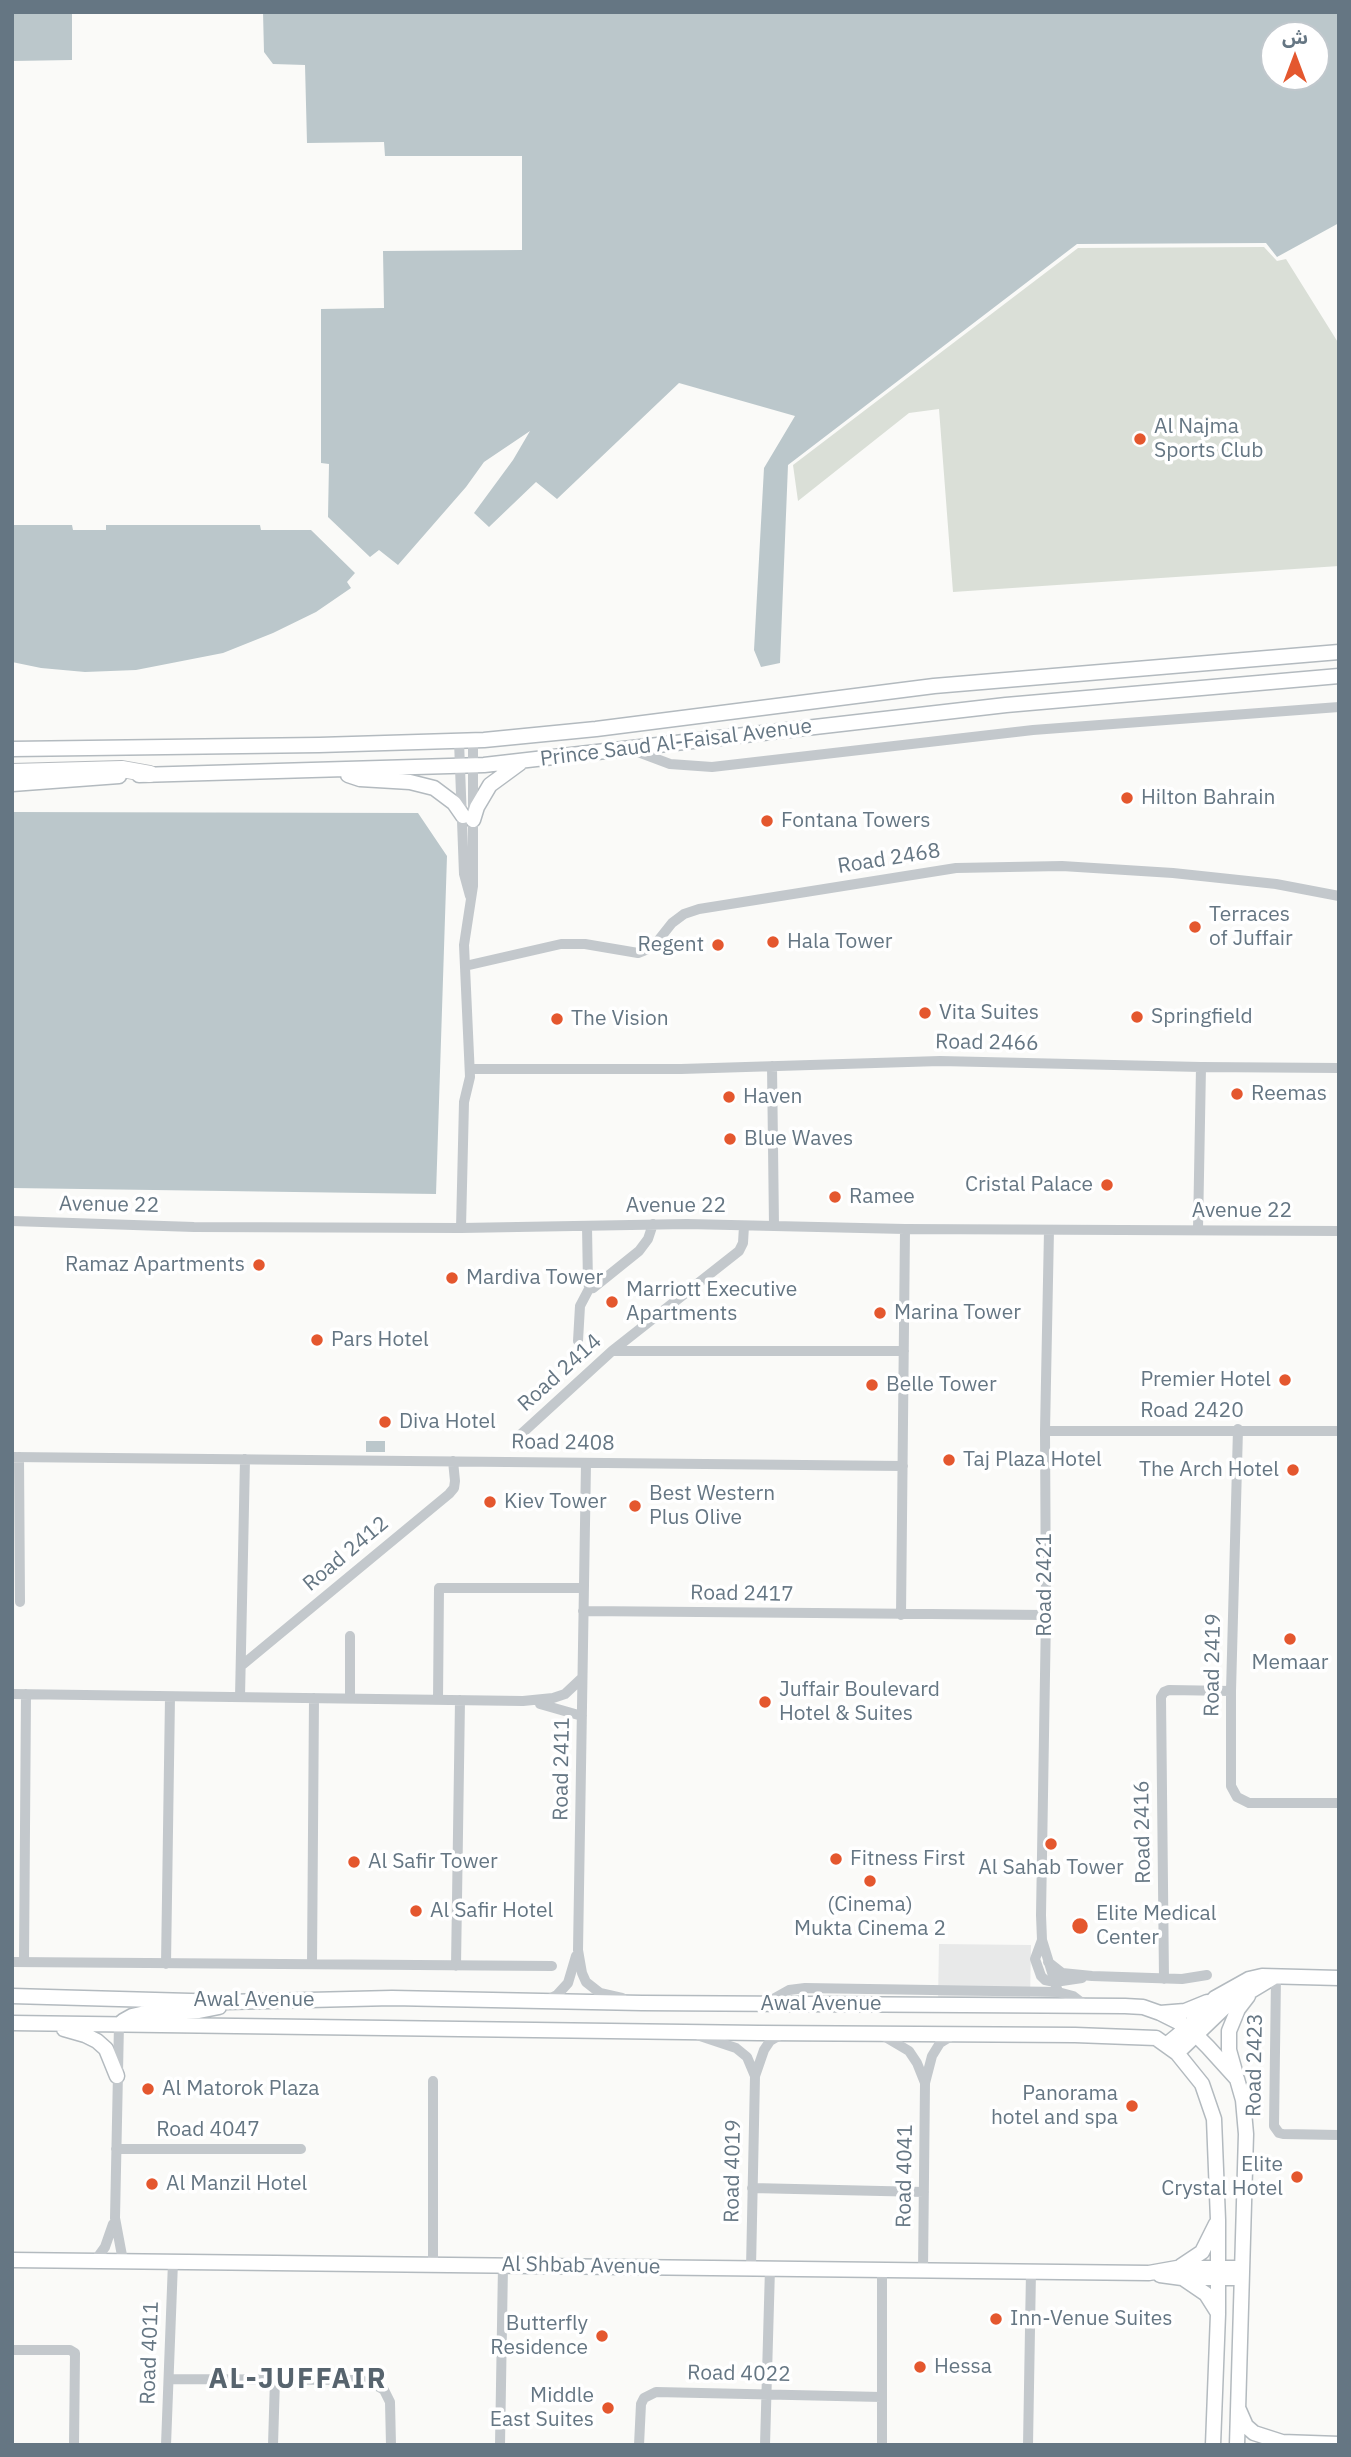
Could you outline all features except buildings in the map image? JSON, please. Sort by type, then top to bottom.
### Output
[{"type":"main road","points":[[12,772],[122,769],[150,774]]},
{"type":"street","name":"Prince Saud Al-Faisal Avenue","points":[[12,749],[319,746],[466,741],[596,729],[934,686],[1339,652]]},
{"type":"street","name":"Prince Saud Al-Faisal Avenue","points":[[12,783],[150,774],[467,766],[522,762],[1006,705],[1339,676]]},
{"type":"street","points":[[630,749],[670,765],[712,767],[1033,730],[1339,707]]},
{"type":"street","points":[[461,1228],[464,1102],[470,1077],[464,945],[471,898],[466,741]]},
{"type":"street","points":[[468,818],[490,785],[522,762]]},
{"type":"street","points":[[341,770],[355,778],[410,782],[434,788],[468,818]]},
{"type":"street","name":"Road 2468","points":[[465,966],[561,944],[585,944],[638,953],[653,947],[672,923],[684,914],[699,909],[956,868],[1062,866],[1173,873],[1276,884],[1339,896]]},
{"type":"street","name":"Road 2466","points":[[470,1069],[681,1069],[940,1061],[1339,1068]]},
{"type":"street","points":[[772,1066],[774,1226]]},
{"type":"street","points":[[1198,1229],[1201,1067]]},
{"type":"street","name":"Avenue 22","points":[[12,1221],[180,1226],[461,1228],[653,1224],[905,1229],[1339,1231]]},
{"type":"street","points":[[590,1287],[595,1287],[639,1251],[648,1239],[653,1224]]},
{"type":"street","points":[[578,1341],[580,1306],[590,1287],[587,1226]]},
{"type":"street","name":"Road 2414","points":[[519,1436],[612,1351],[739,1251],[743,1242],[744,1226]]},
{"type":"street","points":[[901,1615],[905,1229]]},
{"type":"street","name":"Road 2421","points":[[1049,1230],[1042,1940],[1056,1987]]},
{"type":"street","points":[[612,1351],[904,1351]]},
{"type":"street","name":"Road 2419","points":[[1238,1429],[1231,1786],[1237,1797],[1249,1803],[1339,1803]]},
{"type":"street","name":"Road 2420","points":[[1045,1431],[1339,1430]]},
{"type":"street","points":[[16,1457],[20,1602]]},
{"type":"street","name":"Road 2408","points":[[16,1457],[903,1466]]},
{"type":"street","points":[[240,1697],[244,1459]]},
{"type":"street","name":"Road 2412","points":[[241,1666],[449,1494],[455,1481],[453,1461]]},
{"type":"street","name":"Road 2411","points":[[586,1463],[578,1950],[582,1973],[592,1988],[600,1993],[642,2003]]},
{"type":"street","points":[[438,1700],[439,1588],[584,1588]]},
{"type":"street","name":"Road 2417","points":[[583,1611],[1045,1615]]},
{"type":"street","points":[[350,1636],[350,1698]]},
{"type":"street","points":[[12,1694],[523,1701],[565,1694],[582,1678]]},
{"type":"street","name":"Road 2416","points":[[1164,1979],[1161,1697],[1169,1690],[1231,1691]]},
{"type":"street","points":[[26,1694],[24,1847],[18,1962],[552,1966]]},
{"type":"street","points":[[166,1964],[170,1697]]},
{"type":"street","points":[[313,1964],[314,1698]]},
{"type":"street","points":[[456,1966],[460,1700]]},
{"type":"street","points":[[523,1701],[557,1707],[582,1716]]},
{"type":"street","points":[[12,1795],[25,1795]]},
{"type":"street","points":[[12,1847],[24,1847]]},
{"type":"street","name":"Road 2421","points":[[1042,1940],[1036,1953],[1035,1965],[1045,1980],[1086,2006]]},
{"type":"street","name":"Road 2411","points":[[546,2001],[557,1995],[568,1983],[578,1950]]},
{"type":"street","name":"Road 2421","points":[[1048,1962],[1062,1973],[1092,1976],[1191,1979],[1207,1975]]},
{"type":"street","name":"Road 2421","points":[[763,2004],[789,1990],[805,1988],[1056,1987],[1092,1976]]},
{"type":"street","points":[[1160,2013],[1185,2011],[1250,1979],[1262,1976],[1339,1978]]},
{"type":"street","points":[[1213,2445],[1219,2314],[1214,2119],[1202,2084],[1172,2049],[1226,2006],[1276,1976]]},
{"type":"street","name":"Road 2423","points":[[1276,1976],[1273,2126],[1283,2134],[1339,2135]]},
{"type":"street","points":[[1237,2445],[1246,2134],[1243,2100],[1229,2050],[1229,2031],[1238,2009],[1255,1989]]},
{"type":"street","name":"Awal Avenue","points":[[12,1996],[226,2002],[392,1998],[1143,2007],[1192,2031],[1237,2079]]},
{"type":"street","points":[[1192,2031],[1215,1998]]},
{"type":"street","points":[[123,2261],[115,2218],[119,2024],[136,2015],[210,2010],[226,2002]]},
{"type":"street","name":"Awal Avenue","points":[[12,2023],[1130,2036],[1156,2038],[1172,2049]]},
{"type":"street","points":[[46,2024],[97,2041],[106,2049],[117,2076]]},
{"type":"street","points":[[687,2032],[736,2048],[747,2057],[755,2076]]},
{"type":"street","name":"Road 4019","points":[[751,2268],[755,2076],[770,2041],[784,2033]]},
{"type":"street","name":"Road 4041","points":[[881,2034],[909,2051],[925,2083]]},
{"type":"street","name":"Road 4041","points":[[923,2270],[925,2083],[932,2056],[940,2043],[954,2035]]},
{"type":"street","points":[[433,2081],[433,2265]]},
{"type":"street","name":"Road 4047","points":[[116,2149],[301,2149]]},
{"type":"street","points":[[752,2188],[924,2192]]},
{"type":"street","points":[[95,2261],[106,2247],[115,2218]]},
{"type":"street","points":[[1218,2220],[1202,2252],[1180,2273],[1206,2294],[1219,2314]]},
{"type":"street","name":"Al Shbab Avenue","points":[[12,2260],[1240,2273]]},
{"type":"street","name":"Road 4011","points":[[166,2445],[173,2262]]},
{"type":"street","points":[[500,2445],[503,2266]]},
{"type":"street","points":[[765,2445],[770,2269]]},
{"type":"street","points":[[882,2270],[882,2445]]},
{"type":"street","points":[[1028,2445],[1031,2271]]},
{"type":"street","points":[[12,2350],[70,2350],[75,2353],[74,2445]]},
{"type":"street","points":[[169,2379],[358,2381],[379,2386],[388,2394],[390,2402],[391,2445]]},
{"type":"street","points":[[273,2445],[275,2379]]},
{"type":"street","name":"Road 4022","points":[[639,2445],[640,2412],[644,2398],[663,2391],[882,2396]]},
{"type":"street","points":[[1237,2408],[1246,2426],[1254,2433],[1276,2443],[1339,2444]]},
{"type":"shaded area","points":[[12,12],[72,12],[72,60],[12,61]]},
{"type":"shaded area","points":[[263,12],[1339,12],[1339,223],[1277,257],[1266,243],[1077,244],[788,465],[780,663],[761,667],[754,650],[764,468],[795,416],[679,383],[557,499],[536,482],[489,527],[474,513],[513,460],[530,431],[484,462],[466,487],[398,565],[379,550],[370,557],[328,517],[329,464],[321,463],[321,309],[384,308],[383,251],[522,250],[522,156],[385,156],[384,142],[307,143],[305,65],[273,64],[264,52]]},
{"type":"shaded area","name":"Al Najma Sports Club","points":[[1264,247],[1277,261],[1286,259],[1339,344],[1339,566],[953,592],[939,409],[909,413],[798,501],[793,465],[1078,248]]},
{"type":"shaded area","points":[[12,525],[72,525],[73,530],[106,530],[106,525],[260,525],[261,530],[311,530],[355,573],[347,582],[351,588],[316,612],[223,653],[136,670],[85,672],[41,668],[12,662]]},
{"type":"shaded area","points":[[12,812],[418,813],[447,856],[436,1194],[12,1188]]},
{"type":"shaded area","points":[[366,1441],[385,1441],[385,1452],[366,1452]]},
{"type":"shaded area","points":[[939,1944],[1031,1945],[1030,2001],[938,2000]]},
{"type":"place","name":"Al Najma Sports Club","points":[[1140,439]]},
{"type":"place","name":"Hilton Bahrain","points":[[1127,798]]},
{"type":"place","name":"Fontana Towers","points":[[767,821]]},
{"type":"place","name":"Terraces of Juffair","points":[[1195,927]]},
{"type":"place","name":"Hala Tower","points":[[773,942]]},
{"type":"place","name":"Regent","points":[[718,945]]},
{"type":"place","name":"Vita Suites","points":[[925,1013]]},
{"type":"place","name":"Springfield","points":[[1137,1017]]},
{"type":"place","name":"The Vision","points":[[557,1019]]},
{"type":"place","name":"Reemas","points":[[1237,1094]]},
{"type":"place","name":"Haven","points":[[729,1097]]},
{"type":"place","name":"Blue Waves","points":[[730,1139]]},
{"type":"place","name":"Cristal Palace","points":[[1107,1185]]},
{"type":"place","name":"Ramee","points":[[835,1197]]},
{"type":"place","name":"Ramaz Apartments","points":[[259,1265]]},
{"type":"place","name":"Mardiva Tower","points":[[452,1278]]},
{"type":"place","name":"Marriott Executive Apartments","points":[[612,1302]]},
{"type":"place","name":"Marina Tower","points":[[880,1313]]},
{"type":"place","name":"Pars Hotel","points":[[317,1340]]},
{"type":"place","name":"Premier Hotel","points":[[1285,1380]]},
{"type":"place","name":"Belle Tower","points":[[872,1385]]},
{"type":"place","name":"Diva Hotel","points":[[385,1422]]},
{"type":"place","name":"Taj Plaza Hotel","points":[[949,1460]]},
{"type":"place","name":"The Arch Hotel","points":[[1293,1470]]},
{"type":"place","name":"Kiev Tower","points":[[490,1502]]},
{"type":"place","name":"Best Western Plus Olive","points":[[635,1506]]},
{"type":"place","name":"Memaar","points":[[1290,1639]]},
{"type":"place","name":"Juffair Boulevard Hotel & Suites","points":[[765,1702]]},
{"type":"place","name":"Al Sahab Tower","points":[[1051,1844]]},
{"type":"place","name":"Fitness First","points":[[836,1859]]},
{"type":"place","name":"Al Safir Tower","points":[[354,1862]]},
{"type":"place","name":"(Cinema) Mukta Cinema 2","points":[[870,1881]]},
{"type":"place","name":"Al Safir Hotel","points":[[416,1911]]},
{"type":"place","name":"Elite Medical Center","points":[[1080,1926]]},
{"type":"place","name":"Al Matorok Plaza","points":[[148,2089]]},
{"type":"place","name":"Panorama hotel and spa","points":[[1132,2106]]},
{"type":"place","name":"Elite Crystal Hotel","points":[[1297,2177]]},
{"type":"place","name":"Al Manzil Hotel","points":[[152,2184]]},
{"type":"place","name":"Inn-Venue Suites","points":[[996,2319]]},
{"type":"place","name":"Butterfly Residence","points":[[602,2336]]},
{"type":"place","name":"Hessa","points":[[920,2367]]},
{"type":"place","name":"Middle East Suites","points":[[608,2408]]},
{"type":"district","name":"AL-JUFFAIR","points":[[298,2380]]}]
